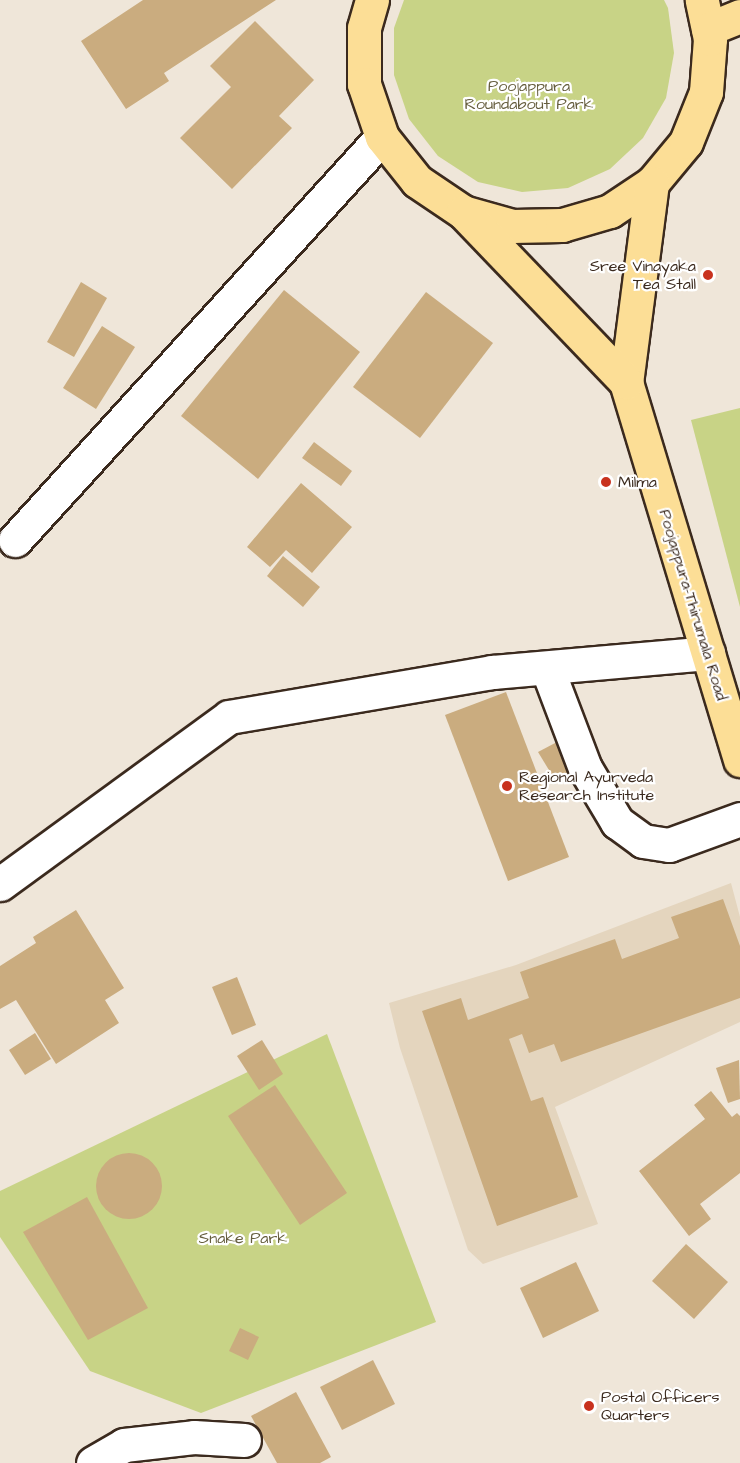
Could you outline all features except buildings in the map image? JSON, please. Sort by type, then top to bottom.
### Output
[{"type":"main road","points":[[366,9],[364,84],[382,137],[417,181],[464,212],[626,382]]},
{"type":"main road","points":[[464,212],[512,226],[562,225],[610,211],[652,183],[686,142],[706,92],[710,39],[705,14],[740,16]]},
{"type":"main road","points":[[626,382],[652,183]]},
{"type":"main road","name":"Poojappura-Thirumala Road","points":[[626,382],[740,760]]},
{"type":"street","points":[[15,540],[382,137]]},
{"type":"street","points":[[0,884],[229,717],[492,672],[708,653]]},
{"type":"street","points":[[547,668],[585,768],[617,822],[643,841],[669,844],[740,819]]},
{"type":"street","points":[[93,1463],[124,1445],[194,1437],[244,1440]]},
{"type":"shaded area","points":[[731,883],[740,917],[740,1022],[555,1107],[598,1224],[483,1264],[468,1250],[400,1048],[389,1003],[516,965]]},
{"type":"green space","name":"Poojappura Roundabout Park","points":[[404,0],[664,0],[668,8],[674,53],[666,98],[643,138],[610,169],[568,188],[522,192],[478,182],[438,156],[409,119],[394,75],[394,28]]},
{"type":"green space","points":[[740,408],[740,607],[691,420]]},
{"type":"green space","name":"Snake Park","points":[[327,1034],[436,1322],[201,1413],[90,1371],[0,1237],[0,1191]]},
{"type":"place","name":"Sree Vinayaka Tea Stall","points":[[708,275]]},
{"type":"place","name":"Milma","points":[[606,482]]},
{"type":"place","name":"Regional Ayurveda Research Institute","points":[[507,786]]},
{"type":"place","name":"Postal Officers Quarters","points":[[589,1406]]}]
